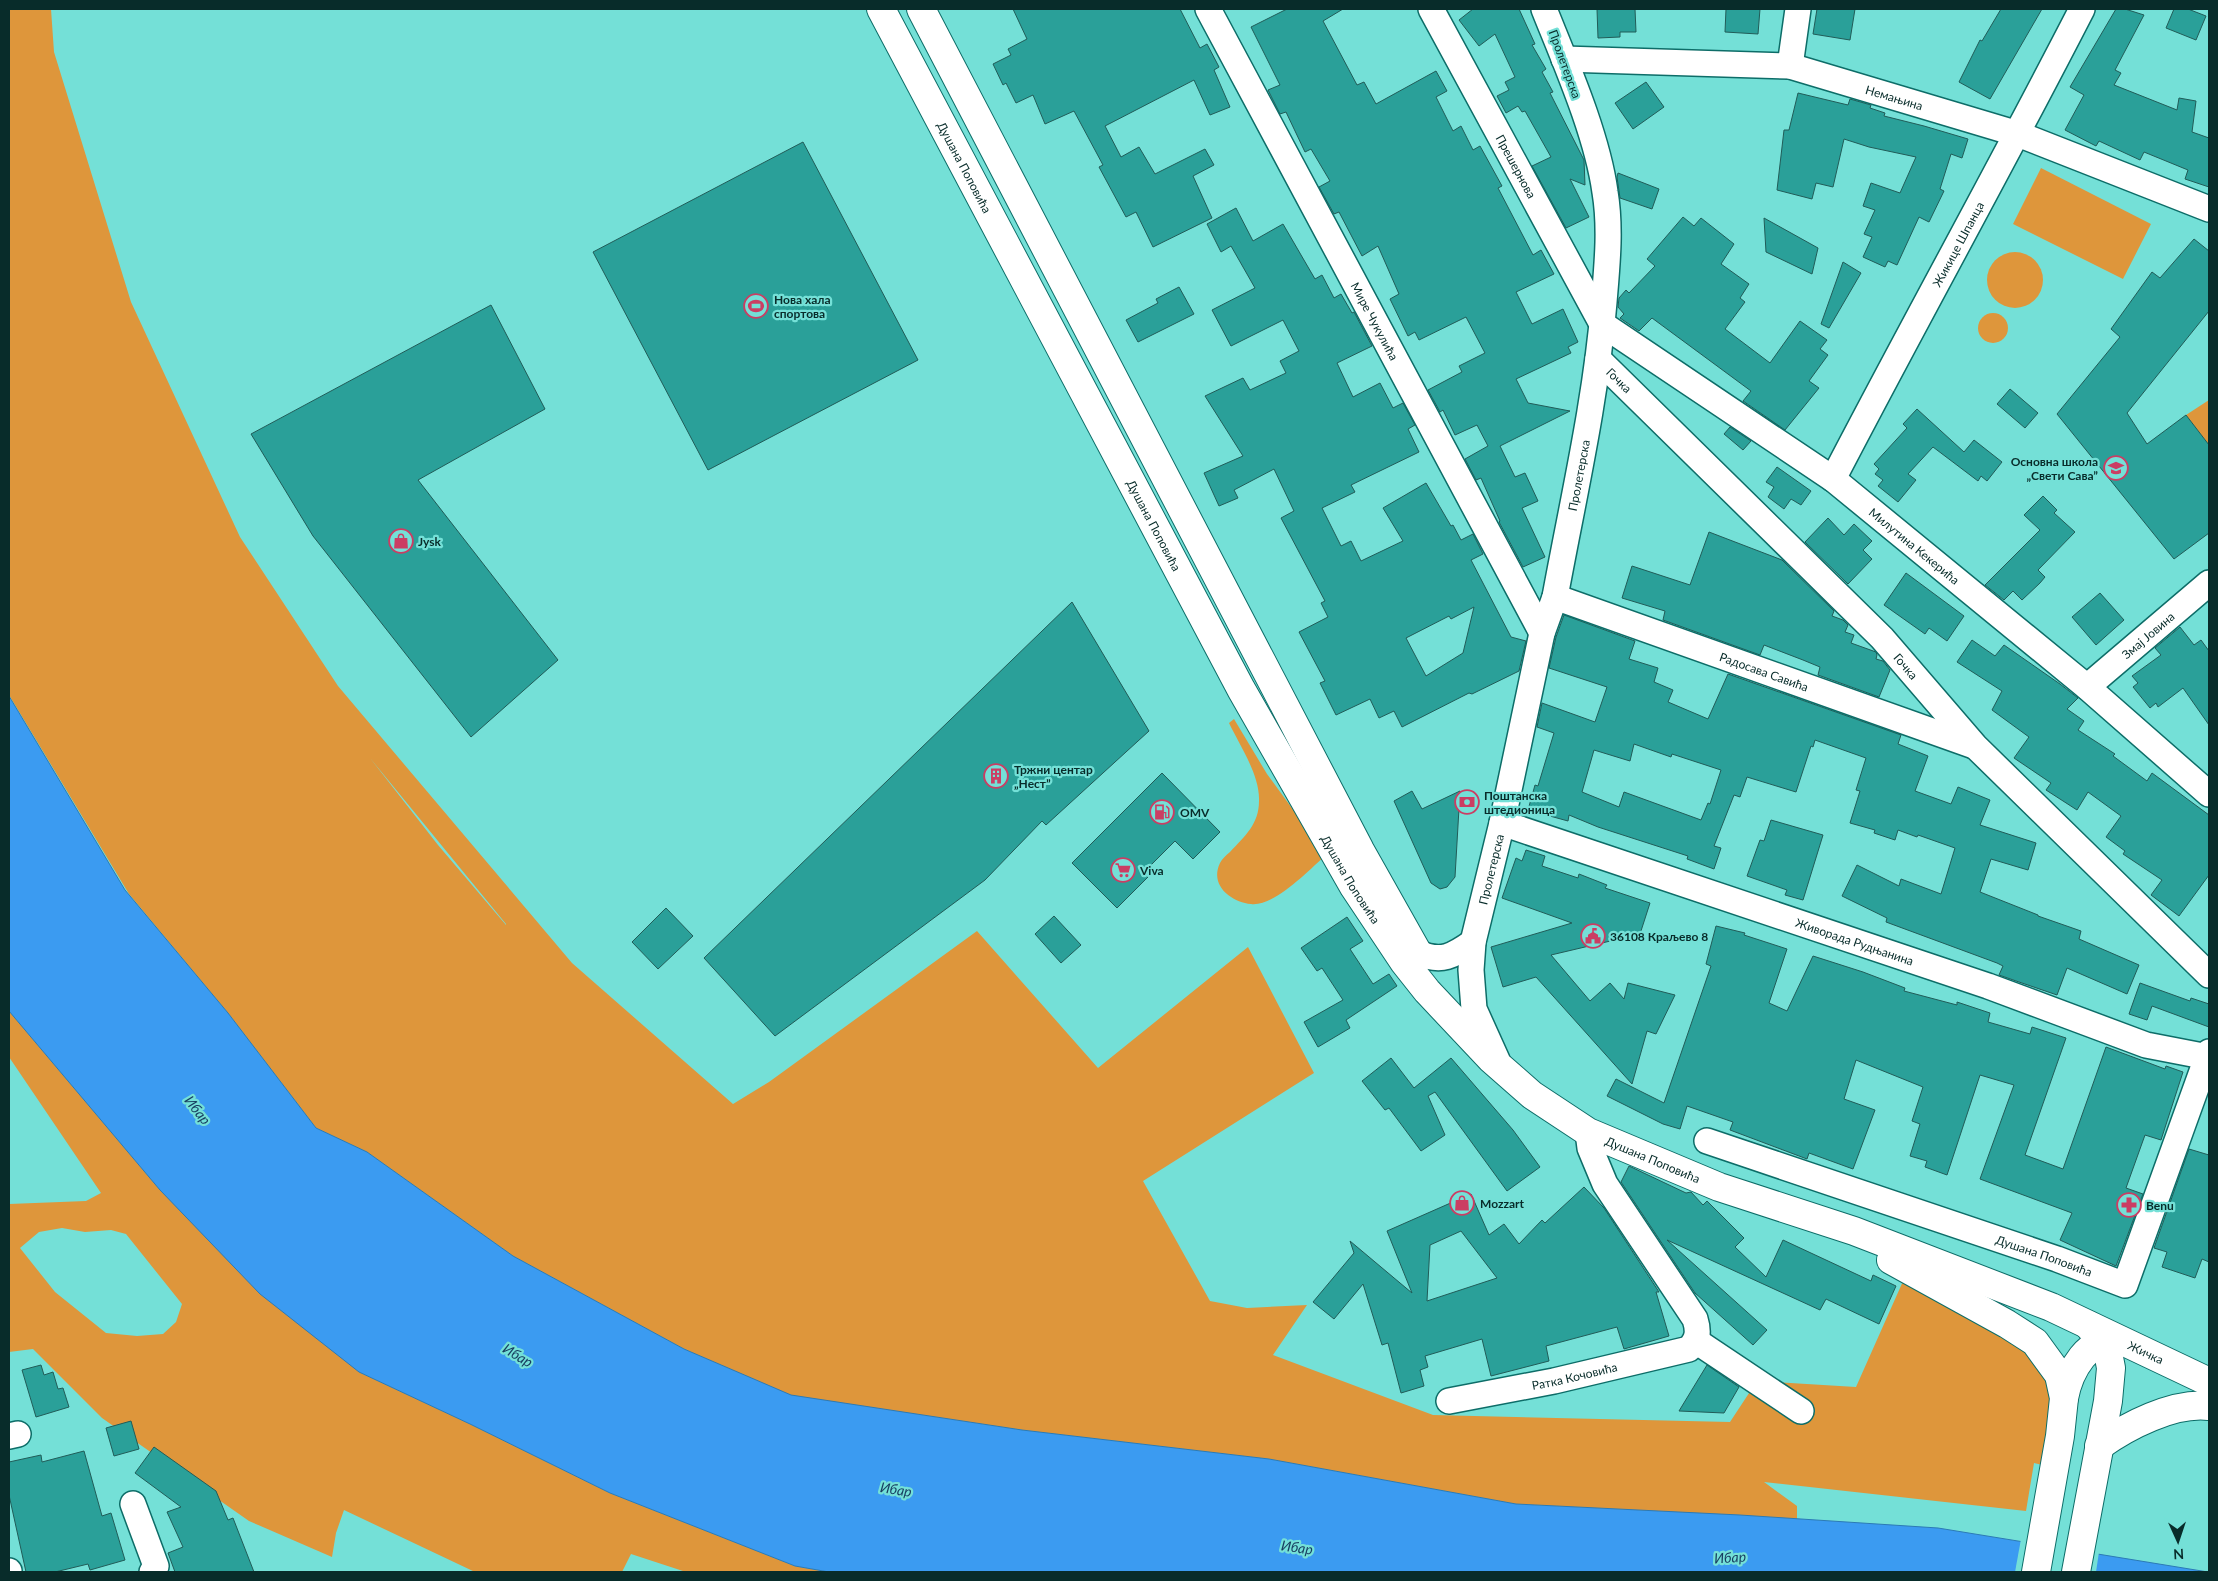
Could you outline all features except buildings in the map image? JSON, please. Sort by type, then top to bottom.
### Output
[{"type":"main road","name":"Душана Поповића","points":[[881,9],[1255,714],[1354,887],[1404,962],[1427,991],[1500,1067],[1532,1095],[1588,1132],[1719,1187],[1854,1231],[2083,1320]]},
{"type":"main road","name":"Душана Поповића","points":[[921,9],[1360,850],[1456,1022]]},
{"type":"main road","name":"Душана Поповића","points":[[1854,1231],[1897,1264],[2007,1324],[2035,1342],[2059,1375],[2064,1398],[2060,1441],[2036,1572]]},
{"type":"main road","points":[[2076,1572],[2108,1401],[2110,1368],[2107,1347],[2083,1320]]},
{"type":"main road","name":"Жичка","points":[[2083,1320],[2209,1382]]},
{"type":"main road","points":[[2064,1398],[2072,1372],[2080,1359],[2092,1347],[2103,1342],[2115,1340],[2132,1345]]},
{"type":"main road","points":[[2099,1446],[2119,1432],[2160,1414],[2182,1408],[2209,1406]]},
{"type":"street","name":"Мире Чукулића","points":[[1208,9],[1542,633]]},
{"type":"street","name":"Прешернова","points":[[1431,9],[1602,324]]},
{"type":"street","name":"Пролетерска","points":[[1500,1067],[1474,1009],[1471,970],[1473,942],[1502,823],[1542,633],[1555,597],[1598,359],[1608,239],[1605,190],[1588,126],[1544,9]]},
{"type":"street","points":[[1790,66],[1798,9]]},
{"type":"street","name":"Жикице Шпанца","points":[[1833,478],[1892,365],[2018,134],[2082,9]]},
{"type":"street","name":"Немањина","points":[[1564,60],[1790,66],[2018,134],[2209,209]]},
{"type":"street","name":"Милутина Кекерића","points":[[1602,324],[1833,478],[2087,687],[2209,794]]},
{"type":"street","name":"Гочка","points":[[1598,359],[1882,638],[1975,746],[2209,976]]},
{"type":"street","name":"Змај Јовина","points":[[2087,687],[2209,583]]},
{"type":"street","name":"Радосава Савића","points":[[1555,597],[1975,746]]},
{"type":"street","name":"Живорада Рудњанина","points":[[1502,823],[1988,986],[2146,1044],[2208,1054]]},
{"type":"street","points":[[1418,953],[1431,959],[1442,958],[1456,954],[1473,942]]},
{"type":"street","points":[[2202,1100],[2208,1054]]},
{"type":"street","name":"Душана Поповића","points":[[1707,1142],[2057,1259],[2124,1285],[2202,1100]]},
{"type":"street","points":[[1588,1132],[1592,1156],[1605,1184],[1695,1319],[1698,1330],[1696,1341],[1801,1411]]},
{"type":"street","name":"Ратка Кочовића","points":[[1449,1401],[1554,1381],[1670,1354],[1689,1349],[1696,1341]]},
{"type":"street","points":[[133,1504],[156,1566],[152,1572]]},
{"type":"shaded area","points":[[9,9],[51,9],[54,52],[131,302],[240,537],[338,686],[572,963],[733,1104],[769,1082],[977,931],[1098,1068],[1248,947],[1314,1073],[1143,1181],[1210,1301],[1247,1308],[1307,1305],[1273,1355],[1433,1415],[1730,1422],[1757,1381],[1856,1387],[1908,1270],[2047,1358],[2055,1468],[2034,1463],[2026,1511],[1764,1482],[1797,1506],[1797,1519],[1516,1504],[1269,1459],[1022,1430],[791,1396],[684,1349],[513,1256],[367,1152],[316,1128],[228,1013],[129,894],[9,695]],"holes":[[[370,758],[506,924],[438,845]]]},
{"type":"shaded area","points":[[2041,168],[2151,224],[2123,279],[2013,224]]},
{"type":"shaded area","points":[[2015,252],[2026,254],[2035,260],[2041,269],[2043,280],[2041,291],[2035,300],[2026,306],[2015,308],[2004,306],[1995,300],[1989,291],[1987,280],[1989,269],[1995,260],[2004,254]]},
{"type":"shaded area","points":[[1993,313],[2004,317],[2008,328],[2004,339],[1993,343],[1982,339],[1978,328],[1982,317]]},
{"type":"shaded area","points":[[2209,400],[2209,445],[2186,415]]},
{"type":"shaded area","points":[[1234,719],[1267,774],[1326,855],[1280,894],[1260,903],[1244,903],[1230,896],[1220,886],[1218,879],[1217,871],[1224,857],[1241,841],[1254,823],[1259,801],[1253,771],[1229,723]]},
{"type":"shaded area","points":[[9,1011],[160,1190],[359,1372],[610,1493],[795,1566],[829,1572],[686,1572],[631,1554],[622,1572],[475,1572],[344,1510],[336,1533],[332,1557],[249,1521],[102,1418],[33,1349],[9,1352],[9,1204],[86,1201],[101,1193],[9,1057]],"holes":[[[62,1228],[85,1232],[111,1230],[126,1234],[182,1304],[176,1322],[163,1334],[137,1336],[106,1333],[55,1292],[20,1248],[39,1232]]]},
{"type":"water","name":"Ибар","points":[[9,696],[125,890],[228,1013],[316,1128],[367,1152],[513,1256],[684,1349],[791,1395],[1022,1430],[1269,1459],[1516,1504],[1740,1515],[1938,1528],[2208,1572],[829,1572],[795,1566],[610,1493],[359,1372],[260,1294],[160,1190],[9,1011]]},
{"type":"pier","points":[[2021,1539],[2099,1552],[2096,1572],[2015,1572]]},
{"type":"place","name":"Нова хала спортова","points":[[756,306]]},
{"type":"place","name":"Основна школа „Свети Сава”","points":[[2116,468]]},
{"type":"place","name":"Jysk","points":[[401,541]]},
{"type":"place","name":"Тржни центар „Нест”","points":[[996,776]]},
{"type":"place","name":"Поштанска штедионица","points":[[1467,802]]},
{"type":"place","name":"OMV","points":[[1162,812]]},
{"type":"place","name":"Viva","points":[[1123,870]]},
{"type":"place","name":"36108 Краљево 8","points":[[1593,936]]},
{"type":"place","name":"Mozzart","points":[[1462,1203]]},
{"type":"place","name":"Benu","points":[[2129,1205]]}]
